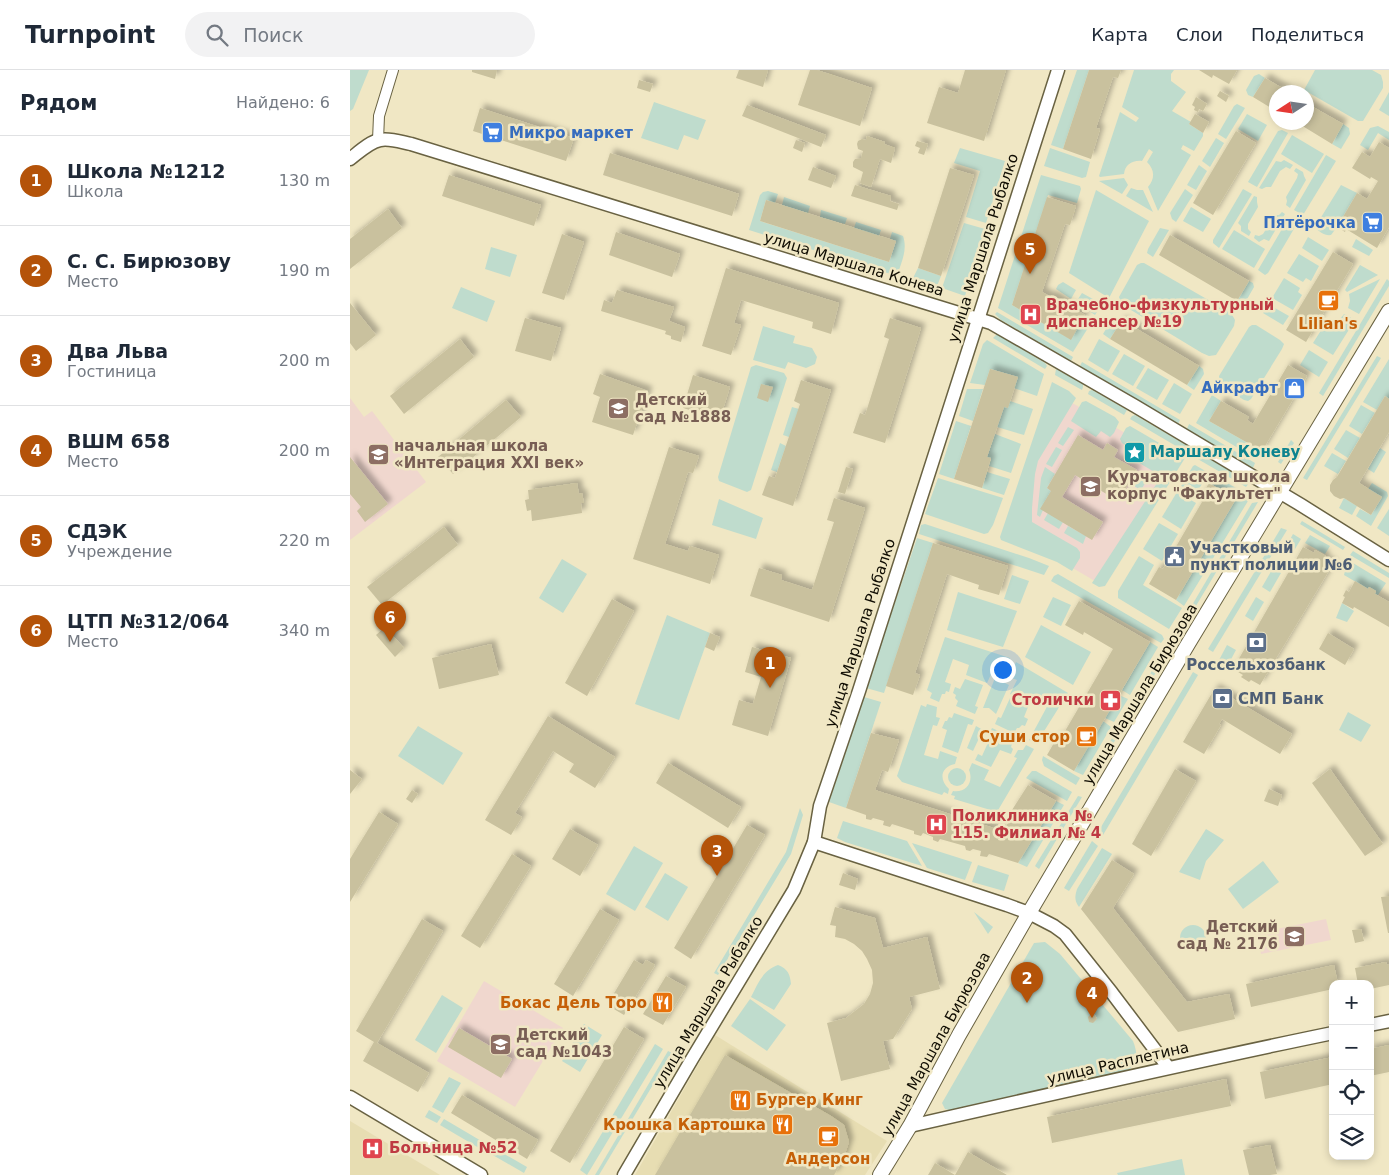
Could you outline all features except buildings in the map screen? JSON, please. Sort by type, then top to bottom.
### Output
[{"type":"main road","name":"улица Маршала Бирюзова","points":[[880,1175],[910,1126],[1028,913],[1389,311]]},
{"type":"street","points":[[350,159],[378,140],[379,116],[393,70]]},
{"type":"street","name":"улица Маршала Рыбалко","points":[[624,1175],[794,890],[814,842],[820,806],[862,682],[1058,70]]},
{"type":"street","name":"улица Маршала Конева","points":[[378,140],[411,144],[991,323],[1280,492],[1389,560]]},
{"type":"street","points":[[814,842],[1028,913],[1054,926],[1064,934],[1112,992],[1168,1067]]},
{"type":"street","points":[[1374,1024],[1389,1021]]},
{"type":"street","name":"улица Расплетина","points":[[910,1126],[1168,1067],[1329,1034]]},
{"type":"street","points":[[350,1097],[481,1175]]},
{"type":"shaded area","name":"Курчатовская школа корпус \"Факультет\"","points":[[1051,391],[1175,463],[1100,584],[1059,560],[1003,538]]},
{"type":"shaded area","name":"начальная школа «Интеграция XXI век»","points":[[350,398],[364,417],[372,411],[426,482],[350,540]]},
{"type":"shaded area","name":"Детский сад № 2176","points":[[1326,919],[1331,940],[1261,954],[1257,933]]},
{"type":"shaded area","name":"Детский сад №1043","points":[[484,981],[563,1028],[515,1107],[437,1061]]},
{"type":"shaded area","points":[[715,1035],[887,1141],[865,1175],[635,1175]]},
{"type":"shaded area","name":"Больница №52","points":[[350,1121],[440,1175],[350,1175]]},
{"type":"green space","points":[[350,70],[369,70],[353,109],[350,111]]},
{"type":"green space","points":[[1077,70],[1089,70],[1063,149],[1051,145]]},
{"type":"green space","points":[[1134,70],[1174,70],[1171,74],[1171,81],[1186,92],[1172,111],[1191,122],[1189,124],[1203,133],[1194,151],[1183,145],[1181,149],[1191,155],[1158,211],[1148,187],[1153,175],[1152,168],[1147,162],[1153,152],[1149,149],[1142,161],[1135,161],[1130,164],[1124,174],[1099,176],[1120,112],[1136,122],[1139,118],[1122,107]]},
{"type":"green space","points":[[1315,70],[1372,70],[1381,75],[1383,88],[1363,121],[1358,121],[1314,96],[1314,85],[1307,85]]},
{"type":"green space","points":[[1259,74],[1265,78],[1253,97],[1248,95],[1246,90],[1254,76]]},
{"type":"green space","points":[[1389,92],[1389,116],[1379,110]]},
{"type":"green space","points":[[654,102],[706,120],[698,140],[684,135],[678,150],[641,138]]},
{"type":"green space","points":[[1237,104],[1245,108],[1226,139],[1218,134]]},
{"type":"green space","points":[[1247,114],[1267,125],[1258,141],[1238,129]]},
{"type":"green space","points":[[1343,124],[1349,128],[1350,134],[1341,149],[1332,144]]},
{"type":"green space","points":[[1378,126],[1389,132],[1389,140],[1378,133],[1368,150],[1360,145],[1370,128]]},
{"type":"green space","points":[[1282,130],[1288,133],[1257,187],[1248,182],[1278,131]]},
{"type":"green space","points":[[1292,135],[1324,154],[1312,173],[1281,154]]},
{"type":"green space","points":[[1216,138],[1224,143],[1210,167],[1202,161]]},
{"type":"green space","points":[[960,148],[1005,161],[986,223],[966,217],[980,171],[954,163]]},
{"type":"green space","points":[[1050,148],[1090,162],[1086,177],[1082,178],[1044,166]]},
{"type":"green space","points":[[1326,155],[1336,161],[1303,215],[1294,210]]},
{"type":"green space","points":[[1284,160],[1293,165],[1290,169],[1286,167],[1280,171],[1271,187],[1259,188],[1276,161],[1281,162]]},
{"type":"green space","points":[[1199,165],[1207,171],[1196,190],[1187,185]]},
{"type":"green space","points":[[1296,168],[1303,172],[1306,180],[1290,208],[1286,205],[1286,197],[1297,178],[1298,174],[1294,171]]},
{"type":"green space","points":[[1041,175],[1080,186],[1081,189],[1077,203],[1048,195],[1012,305],[1070,339],[1085,315],[1093,320],[1073,352],[998,308]]},
{"type":"green space","points":[[1124,178],[1128,185],[1122,194],[1099,181]]},
{"type":"green space","points":[[1341,185],[1357,193],[1331,235],[1324,234],[1315,227]]},
{"type":"green space","points":[[1131,188],[1143,190],[1153,212],[1126,196]]},
{"type":"green space","points":[[1185,189],[1193,195],[1176,222],[1172,219],[1170,213]]},
{"type":"green space","points":[[1243,189],[1252,194],[1219,248],[1213,243],[1213,240]]},
{"type":"green space","points":[[1096,190],[1149,221],[1109,298],[1069,273]]},
{"type":"green space","points":[[768,191],[778,194],[775,203],[766,200],[760,221],[889,262],[896,241],[890,239],[892,232],[903,236],[905,246],[897,276],[749,230],[760,195]]},
{"type":"green space","points":[[1254,196],[1257,197],[1258,207],[1248,224],[1248,229],[1251,232],[1249,236],[1241,231],[1241,226],[1238,223]]},
{"type":"green space","points":[[784,197],[810,206],[808,213],[782,205]]},
{"type":"green space","points":[[1191,207],[1211,219],[1203,232],[1183,221]]},
{"type":"green space","points":[[821,210],[847,218],[845,224],[820,217]]},
{"type":"green space","points":[[1282,212],[1285,214],[1269,241],[1264,239],[1259,242],[1254,238],[1255,235],[1263,234],[1275,215],[1279,215]]},
{"type":"green space","points":[[1289,217],[1298,222],[1265,275],[1258,270]]},
{"type":"green space","points":[[856,222],[881,230],[879,236],[854,228]]},
{"type":"green space","points":[[964,223],[985,229],[965,296],[942,288]]},
{"type":"green space","points":[[1160,228],[1169,230],[1153,257],[1147,253]]},
{"type":"green space","points":[[1234,230],[1265,249],[1254,268],[1222,249]]},
{"type":"green space","points":[[1308,237],[1329,250],[1322,261],[1302,248]]},
{"type":"green space","points":[[1356,239],[1373,250],[1369,256],[1352,247]]},
{"type":"green space","points":[[491,247],[517,255],[510,277],[485,269]]},
{"type":"green space","points":[[1299,254],[1319,266],[1311,281],[1306,278],[1303,282],[1287,273]]},
{"type":"green space","points":[[1141,263],[1231,313],[1235,320],[1234,326],[1216,355],[1209,356],[1202,353],[1121,304],[1119,297],[1137,265]]},
{"type":"green space","points":[[1360,265],[1378,275],[1347,292],[1345,290]]},
{"type":"green space","points":[[918,268],[941,276],[937,286],[913,278]]},
{"type":"green space","points":[[1284,278],[1300,288],[1298,292],[1302,295],[1293,310],[1272,298]]},
{"type":"green space","points":[[1380,279],[1359,314],[1348,308],[1349,294]]},
{"type":"green space","points":[[1387,279],[1389,286],[1323,396],[1319,393]]},
{"type":"green space","points":[[1249,281],[1253,283],[1254,287],[1246,301],[1240,303],[1237,301]]},
{"type":"green space","points":[[1063,282],[1076,290],[1071,299],[1056,289]]},
{"type":"green space","points":[[461,287],[495,301],[487,322],[452,308]]},
{"type":"green space","points":[[1082,293],[1102,304],[1095,315],[1076,302]]},
{"type":"green space","points":[[1268,304],[1289,316],[1283,325],[1263,313]]},
{"type":"green space","points":[[997,312],[1073,357],[1071,361],[1001,320],[995,314]]},
{"type":"green space","points":[[1344,314],[1355,320],[1333,355],[1313,343],[1327,321],[1337,320]]},
{"type":"green space","points":[[1116,317],[1122,320],[1110,339],[1103,334],[1112,319]]},
{"type":"green space","points":[[1252,325],[1256,325],[1284,344],[1248,401],[1221,386],[1219,376]]},
{"type":"green space","points":[[763,326],[795,336],[793,343],[812,348],[817,357],[815,364],[806,368],[788,362],[785,369],[753,360]]},
{"type":"green space","points":[[997,334],[1045,363],[1047,366],[1045,369],[993,338]]},
{"type":"green space","points":[[1099,339],[1120,351],[1108,372],[1088,360]]},
{"type":"green space","points":[[987,340],[1044,374],[1037,396],[1014,388],[1018,377],[990,369],[985,385],[970,383],[983,344]]},
{"type":"green space","points":[[1309,350],[1328,362],[1319,377],[1300,365]]},
{"type":"green space","points":[[1124,354],[1145,366],[1133,386],[1112,374]]},
{"type":"green space","points":[[1377,356],[1381,358],[1307,480],[1303,478]]},
{"type":"green space","points":[[1389,359],[1389,399],[1385,396],[1377,410],[1363,402]]},
{"type":"green space","points":[[1082,362],[1180,420],[1178,424],[1080,366]]},
{"type":"green space","points":[[756,365],[784,373],[787,378],[751,490],[747,492],[719,481],[718,477],[751,367]]},
{"type":"green space","points":[[1199,366],[1203,369],[1204,374],[1194,390],[1187,385]]},
{"type":"green space","points":[[1148,368],[1169,380],[1157,400],[1136,388]]},
{"type":"green space","points":[[1056,369],[1083,384],[1082,390],[1055,375]]},
{"type":"green space","points":[[1052,382],[1069,391],[1076,398],[1038,461],[1035,474],[1032,522],[1077,548],[1080,552],[1080,558],[1072,571],[1057,562],[1001,540],[1000,537]]},
{"type":"green space","points":[[1174,383],[1192,394],[1180,414],[1162,404]]},
{"type":"green space","points":[[967,389],[983,389],[973,421],[959,416]]},
{"type":"green space","points":[[1092,390],[1127,410],[1124,415],[1088,394]]},
{"type":"green space","points":[[1212,395],[1221,401],[1209,421],[1262,451],[1259,457],[1255,458],[1196,423]]},
{"type":"green space","points":[[1010,401],[1033,409],[1024,435],[997,427],[1004,407]]},
{"type":"green space","points":[[1086,401],[1115,417],[1119,422],[1110,437],[1101,431],[1096,437],[1071,421],[1082,402]]},
{"type":"green space","points":[[1361,405],[1375,413],[1362,434],[1349,426]]},
{"type":"green space","points":[[792,407],[799,409],[789,437],[783,435]]},
{"type":"green space","points":[[1135,415],[1191,448],[1188,453],[1130,419]]},
{"type":"green space","points":[[956,421],[971,426],[954,479],[939,474]]},
{"type":"green space","points":[[1189,424],[1255,463],[1253,468],[1187,429]]},
{"type":"green space","points":[[1130,426],[1185,458],[1105,586],[1099,587],[1092,583],[1161,476],[1126,455],[1129,448],[1120,439],[1126,428]]},
{"type":"green space","points":[[1068,427],[1074,430],[1063,446],[1058,443]]},
{"type":"green space","points":[[1346,430],[1360,438],[1348,458],[1334,449]]},
{"type":"green space","points":[[995,434],[1021,444],[1011,473],[989,466],[991,459],[987,457]]},
{"type":"green space","points":[[1291,440],[1294,443],[1281,464],[1278,462]]},
{"type":"green space","points":[[780,443],[786,446],[777,472],[771,470]]},
{"type":"green space","points":[[1056,447],[1062,450],[1052,467],[1046,464]]},
{"type":"green space","points":[[1380,448],[1386,452],[1374,473],[1368,469]]},
{"type":"green space","points":[[1199,453],[1249,483],[1246,487],[1196,458]]},
{"type":"green space","points":[[1332,453],[1346,461],[1338,474],[1324,466]]},
{"type":"green space","points":[[1195,465],[1209,473],[1195,495],[1181,486]]},
{"type":"green space","points":[[1045,467],[1055,474],[1047,488],[1051,491],[1040,517],[1037,515],[1041,478]]},
{"type":"green space","points":[[1144,471],[1150,475],[1141,490],[1134,486]]},
{"type":"green space","points":[[987,472],[1010,479],[1004,495],[982,488]]},
{"type":"green space","points":[[1214,475],[1249,497],[1184,606],[1176,600],[1236,499],[1209,483]]},
{"type":"green space","points":[[938,478],[1003,498],[988,533],[984,534],[925,514]]},
{"type":"green space","points":[[1372,483],[1387,492],[1388,496],[1371,526],[1356,516],[1360,509],[1371,515],[1382,497],[1368,489]]},
{"type":"green space","points":[[1177,492],[1196,503],[1181,529],[1162,517]]},
{"type":"green space","points":[[1344,498],[1357,506],[1352,515],[1339,508]]},
{"type":"green space","points":[[719,499],[763,518],[756,539],[712,525]]},
{"type":"green space","points":[[1258,502],[1181,631],[1178,629],[1252,503]]},
{"type":"green space","points":[[1389,509],[1389,536],[1377,528]]},
{"type":"green space","points":[[1048,513],[1063,522],[1059,529],[1044,520]]},
{"type":"green space","points":[[1302,521],[1345,547],[1343,550],[1300,524]]},
{"type":"green space","points":[[1159,523],[1178,534],[1162,561],[1143,549]]},
{"type":"green space","points":[[925,524],[1049,566],[1044,575],[919,534],[921,525]]},
{"type":"green space","points":[[1068,526],[1086,536],[1083,544],[1064,533]]},
{"type":"green space","points":[[1281,528],[1287,530],[1213,652],[1208,649]]},
{"type":"green space","points":[[1293,534],[1301,539],[1292,554],[1285,549]]},
{"type":"green space","points":[[1310,535],[1330,546],[1325,554],[1305,543]]},
{"type":"green space","points":[[917,538],[933,543],[884,693],[866,688]]},
{"type":"green space","points":[[1353,551],[1389,573],[1389,578],[1350,555]]},
{"type":"green space","points":[[1139,556],[1154,565],[1143,585],[1182,608],[1169,629],[1118,598],[1118,591]]},
{"type":"green space","points":[[562,559],[587,574],[563,613],[539,598]]},
{"type":"green space","points":[[1348,560],[1386,583],[1378,595],[1375,594],[1376,591],[1369,587],[1368,589],[1344,575]]},
{"type":"green space","points":[[1273,568],[1281,573],[1270,592],[1262,587]]},
{"type":"green space","points":[[1058,574],[1162,635],[1164,639],[1161,643],[1051,581]]},
{"type":"green space","points":[[1012,575],[1029,581],[1020,604],[1004,599]]},
{"type":"green space","points":[[958,592],[1017,611],[1003,647],[947,630]]},
{"type":"green space","points":[[1053,597],[1071,605],[1061,626],[1043,617]]},
{"type":"green space","points":[[1256,597],[1264,602],[1253,621],[1245,616]]},
{"type":"green space","points":[[1342,603],[1354,611],[1347,622],[1336,618]]},
{"type":"green space","points":[[667,615],[710,633],[679,720],[635,704]]},
{"type":"green space","points":[[1041,625],[1091,652],[1073,685],[1025,657]]},
{"type":"green space","points":[[945,637],[1010,658],[1003,673],[993,670],[987,683],[966,675],[969,665],[953,659],[945,682],[951,684],[949,692],[946,691],[945,694],[942,694],[939,702],[930,698],[932,693],[927,690]]},
{"type":"green space","points":[[1150,642],[1158,647],[1130,695],[1122,690]]},
{"type":"green space","points":[[1169,642],[1173,644],[1089,784],[1086,782]]},
{"type":"green space","points":[[1227,645],[1236,650],[1228,665],[1219,660]]},
{"type":"green space","points":[[1016,662],[1068,693],[1036,744],[1029,740],[1049,703],[1035,696],[1031,704],[1010,694],[1017,680],[1009,677]]},
{"type":"green space","points":[[1193,672],[1198,675],[1103,835],[1098,832]]},
{"type":"green space","points":[[995,678],[1009,685],[996,714],[989,708],[983,708]]},
{"type":"green space","points":[[965,679],[983,685],[975,706],[978,707],[975,714],[956,706],[958,701],[953,693],[955,687],[960,689]]},
{"type":"green space","points":[[1119,695],[1128,699],[1114,722],[1105,718]]},
{"type":"green space","points":[[864,697],[881,702],[846,808],[829,802]]},
{"type":"green space","points":[[1010,698],[1028,707],[1024,717],[1028,719],[1025,726],[1022,725],[1017,728],[1014,733],[995,724],[998,717],[1001,718]]},
{"type":"green space","points":[[927,704],[937,707],[936,717],[940,718],[937,726],[933,725],[924,755],[938,759],[940,751],[957,757],[955,764],[946,768],[943,774],[944,782],[949,789],[948,794],[944,792],[942,795],[902,782],[897,776],[921,705],[926,707]]},
{"type":"green space","points":[[1348,712],[1371,725],[1361,742],[1339,730]]},
{"type":"green space","points":[[954,713],[974,720],[972,725],[968,724],[958,753],[942,747],[947,730],[942,728],[945,721],[949,717],[952,718]]},
{"type":"green space","points":[[1103,721],[1111,727],[1083,775],[1074,771]]},
{"type":"green space","points":[[418,726],[463,753],[443,785],[398,756]]},
{"type":"green space","points":[[976,726],[983,730],[973,751],[967,748]]},
{"type":"green space","points":[[992,728],[1011,737],[1009,742],[1012,744],[1011,747],[1013,749],[1011,754],[1000,750],[991,767],[975,760],[978,754],[982,756],[991,736],[989,734]]},
{"type":"green space","points":[[1026,745],[1034,749],[997,812],[954,799],[955,796],[951,795],[953,791],[962,790],[968,786],[970,782],[969,770],[972,763],[989,770],[984,780],[1000,787],[1017,758],[1014,757],[1018,750],[1023,750]]},
{"type":"green space","points":[[1043,756],[1080,778],[1076,785],[1044,766]]},
{"type":"green space","points":[[957,768],[963,771],[966,777],[963,783],[957,786],[951,783],[948,777],[951,771]]},
{"type":"green space","points":[[1032,771],[1036,771],[1072,792],[1067,801],[1026,778]]},
{"type":"green space","points":[[1078,796],[1082,797],[1039,869],[1035,866]]},
{"type":"green space","points":[[1056,801],[1064,805],[1027,867],[1018,863]]},
{"type":"green space","points":[[800,808],[803,815],[791,854],[718,975],[714,973],[786,852]]},
{"type":"green space","points":[[843,821],[907,841],[922,866],[837,838]]},
{"type":"green space","points":[[1206,829],[1224,840],[1206,861],[1200,880],[1179,872]]},
{"type":"green space","points":[[1092,841],[1098,846],[1069,891],[1064,888]]},
{"type":"green space","points":[[912,843],[972,862],[965,880],[927,868]]},
{"type":"green space","points":[[634,846],[663,863],[635,911],[606,894]]},
{"type":"green space","points":[[1102,848],[1112,854],[1079,907],[1075,898],[1077,889]]},
{"type":"green space","points":[[1263,861],[1279,882],[1243,909],[1228,889]]},
{"type":"green space","points":[[978,865],[1009,875],[1004,891],[972,882]]},
{"type":"green space","points":[[665,873],[688,887],[668,921],[645,907]]},
{"type":"green space","points":[[974,912],[993,927],[988,934]]},
{"type":"green space","points":[[1193,925],[1202,929],[1206,938],[1202,947],[1193,951],[1184,947],[1180,938],[1184,929]]},
{"type":"green space","points":[[1045,942],[1060,954],[1133,1041],[1136,1060],[1132,1067],[1124,1073],[953,1111],[945,1109],[942,1103],[1034,943]]},
{"type":"green space","points":[[778,965],[788,972],[791,984],[774,1010],[751,997],[768,970]]},
{"type":"green space","points":[[442,995],[463,1008],[436,1053],[415,1040]]},
{"type":"green space","points":[[750,999],[786,1025],[767,1051],[731,1026]]},
{"type":"green space","points":[[584,1024],[602,1035],[580,1072],[562,1061]]},
{"type":"green space","points":[[655,1044],[663,1049],[587,1175],[580,1170]]},
{"type":"green space","points":[[668,1051],[672,1053],[599,1175],[595,1175]]},
{"type":"green space","points":[[449,1077],[461,1083],[443,1113],[432,1107]]},
{"type":"green space","points":[[429,1110],[441,1117],[437,1123],[425,1117]]},
{"type":"green space","points":[[444,1119],[483,1142],[479,1148],[440,1125]]},
{"type":"green space","points":[[487,1144],[527,1167],[524,1173],[484,1150]]},
{"type":"green space","points":[[1182,1159],[1185,1175],[1118,1175],[1117,1173]]},
{"type":"place","name":"Микро маркет","points":[[493,133]]},
{"type":"place","name":"Пятёрочка","points":[[1372,223]]},
{"type":"place","name":"СДЭК","points":[[1030,274]]},
{"type":"place","name":"Lilian's","points":[[1328,301]]},
{"type":"place","name":"Врачебно-физкультурный диспансер №19","points":[[1030,314]]},
{"type":"place","name":"Айкрафт","points":[[1294,388]]},
{"type":"place","name":"Детский сад №1888","points":[[619,409]]},
{"type":"place","name":"Маршалу Коневу","points":[[1134,452]]},
{"type":"place","name":"начальная школа «Интеграция XXI век»","points":[[378,455]]},
{"type":"place","name":"Курчатовская школа корпус \"Факультет\"","points":[[1091,486]]},
{"type":"place","name":"Участковый пункт полиции №6","points":[[1174,557]]},
{"type":"place","name":"ЦТП №312/064","points":[[390,642]]},
{"type":"place","name":"Россельхозбанк","points":[[1256,642]]},
{"type":"place","name":"Школа №1212","points":[[770,688]]},
{"type":"place","name":"СМП Банк","points":[[1222,699]]},
{"type":"place","name":"Столички","points":[[1110,700]]},
{"type":"place","name":"Суши стор","points":[[1086,737]]},
{"type":"place","name":"Поликлиника № 115. Филиал № 4","points":[[936,825]]},
{"type":"place","name":"Два Льва","points":[[717,876]]},
{"type":"place","name":"Детский сад № 2176","points":[[1294,936]]},
{"type":"place","name":"Бокас Дель Торо","points":[[663,1003]]},
{"type":"place","name":"С. С. Бирюзову","points":[[1027,1003]]},
{"type":"place","name":"ВШM 658","points":[[1092,1018]]},
{"type":"place","name":"Детский сад №1043","points":[[500,1044]]},
{"type":"place","name":"Бургер Кинг","points":[[740,1100]]},
{"type":"place","name":"Крошка Картошка","points":[[782,1125]]},
{"type":"place","name":"Андерсон","points":[[828,1136]]},
{"type":"place","name":"Больница №52","points":[[373,1148]]}]
